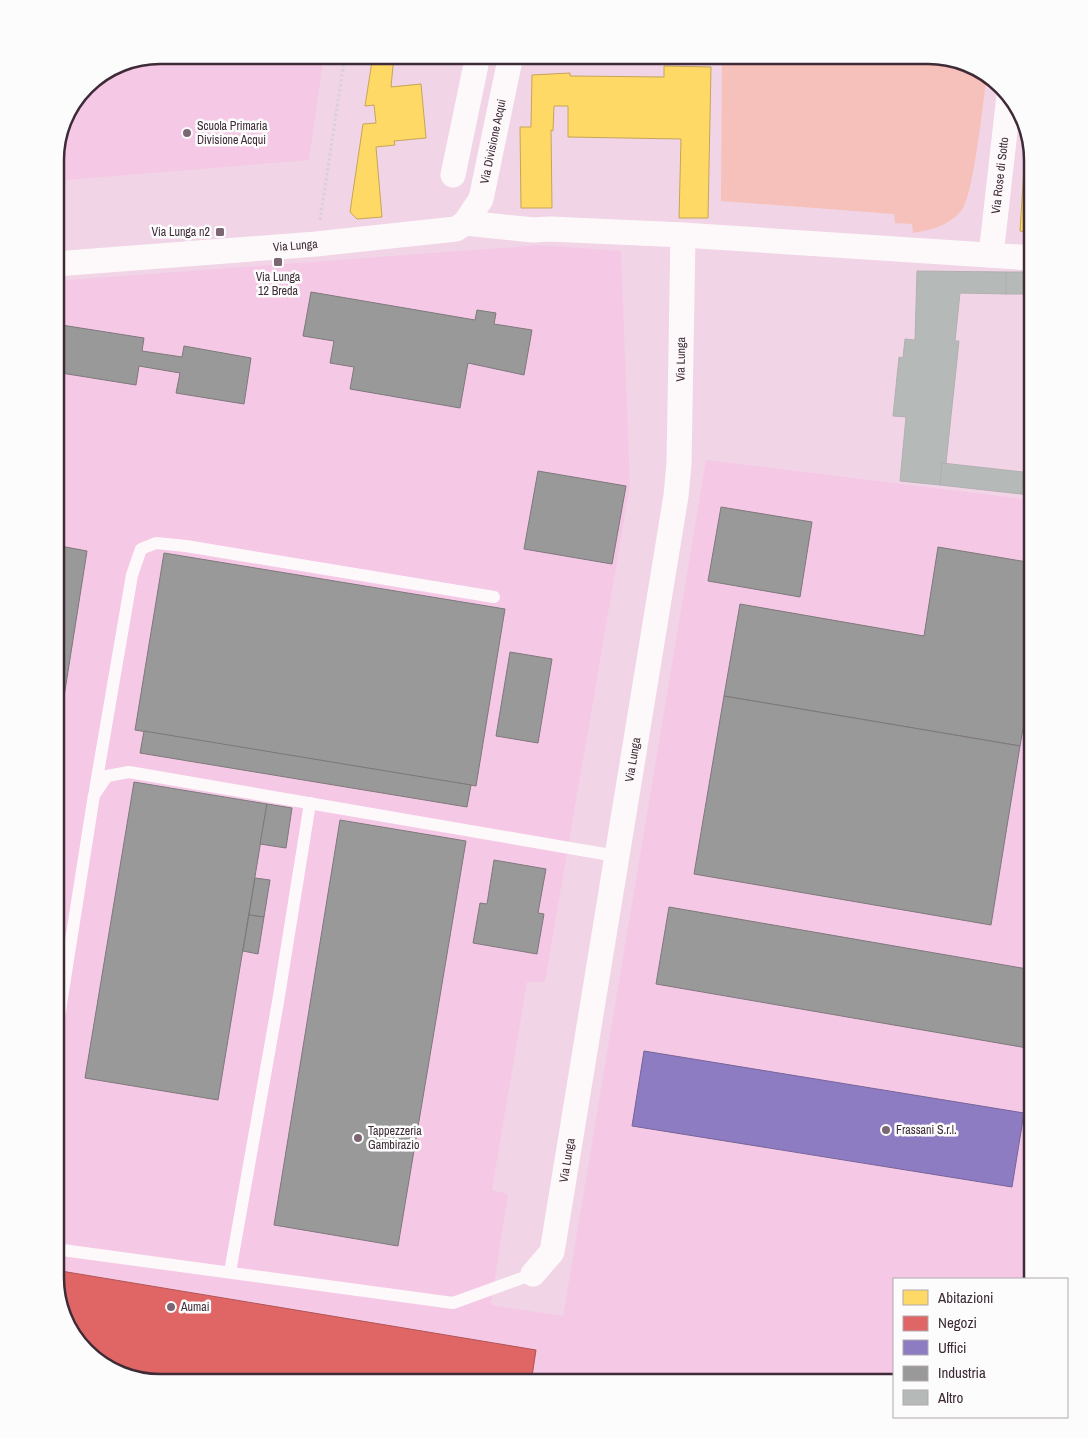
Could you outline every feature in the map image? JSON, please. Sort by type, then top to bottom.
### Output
[{"type":"street","points":[[452,175],[476,64]]},
{"type":"street","name":"Via Divisione Acqui","points":[[465,223],[481,199],[509,64]]},
{"type":"street","name":"Via Rose di Sotto","points":[[990,255],[1008,106]]},
{"type":"street","name":"Via Lunga","points":[[64,263],[445,232],[456,229],[465,223],[533,230],[550,229],[683,235],[1024,257]]},
{"type":"street","name":"Via Lunga","points":[[533,1274],[552,1252],[678,472],[683,235]]},
{"type":"lane","points":[[64,985],[126,604],[132,575],[141,549],[156,543],[186,546],[494,597]]},
{"type":"lane","points":[[94,795],[107,776],[129,772],[616,856]]},
{"type":"lane","points":[[230,1272],[278,1002],[310,803]]},
{"type":"lane","points":[[64,1250],[452,1303],[533,1274]]},
{"type":"path","points":[[316,244],[343,64]]},
{"type":"shaded area","name":"Scuola Primaria Divisione Acqui","points":[[323,64],[309,160],[64,180],[66,141],[71,123],[80,106],[106,80],[123,71],[147,65]]},
{"type":"shaded area","points":[[722,64],[934,64],[965,71],[986,83],[974,168],[966,202],[961,211],[945,224],[933,229],[913,233],[912,224],[895,223],[894,214],[721,201]]},
{"type":"shaded area","points":[[540,245],[621,251],[630,486],[545,982],[527,982],[492,1190],[508,1194],[491,1305],[563,1316],[706,460],[1024,499],[1024,1278],[893,1278],[893,1374],[160,1374],[135,1371],[123,1367],[101,1354],[92,1346],[80,1332],[69,1309],[64,1278],[64,280]]},
{"type":"building: Abitazioni","points":[[372,64],[393,64],[391,87],[421,84],[426,138],[394,141],[395,145],[376,147],[382,217],[357,219],[350,212],[363,124],[376,123],[374,105],[365,106]]},
{"type":"building: Abitazioni","points":[[664,66],[711,67],[708,218],[679,218],[681,139],[568,137],[568,106],[554,106],[553,131],[551,130],[552,208],[521,208],[520,127],[531,127],[532,75],[570,73],[570,76],[664,77]]},
{"type":"building: Abitazioni","points":[[1024,168],[1024,232],[1020,231]]},
{"type":"building: Negozi","name":"Aumai","points":[[64,1271],[536,1350],[532,1374],[147,1373],[123,1367],[112,1361],[101,1354],[84,1337],[74,1321],[67,1303]]},
{"type":"building: Uffici","points":[[644,1051],[1024,1113],[1012,1187],[632,1126]]},
{"type":"building: Industria","points":[[311,292],[475,320],[477,310],[496,313],[494,324],[532,330],[524,375],[468,363],[460,408],[350,389],[354,367],[330,363],[334,341],[303,336]]},
{"type":"building: Industria","points":[[64,325],[144,338],[142,351],[182,357],[184,346],[251,358],[244,404],[176,393],[180,373],[139,366],[136,385],[64,373]]},
{"type":"building: Industria","points":[[538,471],[626,486],[612,564],[524,549]]},
{"type":"building: Industria","points":[[721,507],[812,522],[800,597],[708,581]]},
{"type":"building: Industria","points":[[64,547],[87,551],[64,697]]},
{"type":"building: Industria","points":[[938,547],[1024,561],[1024,723],[1020,746],[724,696],[740,604],[924,636]]},
{"type":"building: Industria","points":[[164,553],[505,609],[476,786],[135,730]]},
{"type":"building: Industria","points":[[510,652],[552,659],[538,743],[496,736]]},
{"type":"building: Industria","points":[[724,696],[1020,746],[991,925],[694,874]]},
{"type":"building: Industria","points":[[144,731],[471,785],[467,807],[140,753]]},
{"type":"building: Industria","points":[[134,782],[267,804],[218,1100],[85,1078]]},
{"type":"building: Industria","points":[[267,804],[292,808],[286,848],[260,844]]},
{"type":"building: Industria","points":[[340,820],[466,841],[398,1246],[274,1225]]},
{"type":"building: Industria","points":[[494,860],[546,869],[538,913],[544,914],[537,954],[473,943],[480,903],[487,904]]},
{"type":"building: Industria","points":[[255,878],[270,880],[264,917],[249,915]]},
{"type":"building: Industria","points":[[669,907],[1024,968],[1024,1047],[656,984]]},
{"type":"building: Industria","points":[[249,915],[264,917],[258,954],[243,951]]},
{"type":"building: Altro","points":[[917,271],[1006,272],[1006,294],[960,293],[955,341],[959,341],[946,463],[942,463],[940,485],[900,481],[906,417],[893,416],[899,357],[903,358],[905,339],[915,340]]},
{"type":"building: Altro","points":[[1006,272],[1024,272],[1024,294],[1006,294]]},
{"type":"building: Altro","points":[[942,463],[1023,472],[1021,494],[940,485]]},
{"type":"building: Altro","points":[[1023,476],[1024,476],[1024,494],[1021,494]]},
{"type":"place","name":"Scuola Primaria Divisione Acqui","points":[[187,133]]},
{"type":"place","name":"Via Lunga n2","points":[[220,232]]},
{"type":"place","name":"Via Lunga 12 Breda","points":[[278,262]]},
{"type":"place","name":"Frassani S.r.l.","points":[[886,1130]]},
{"type":"place","name":"Tappezzeria Gambirazio","points":[[358,1138]]},
{"type":"place","name":"Aumai","points":[[171,1307]]}]
